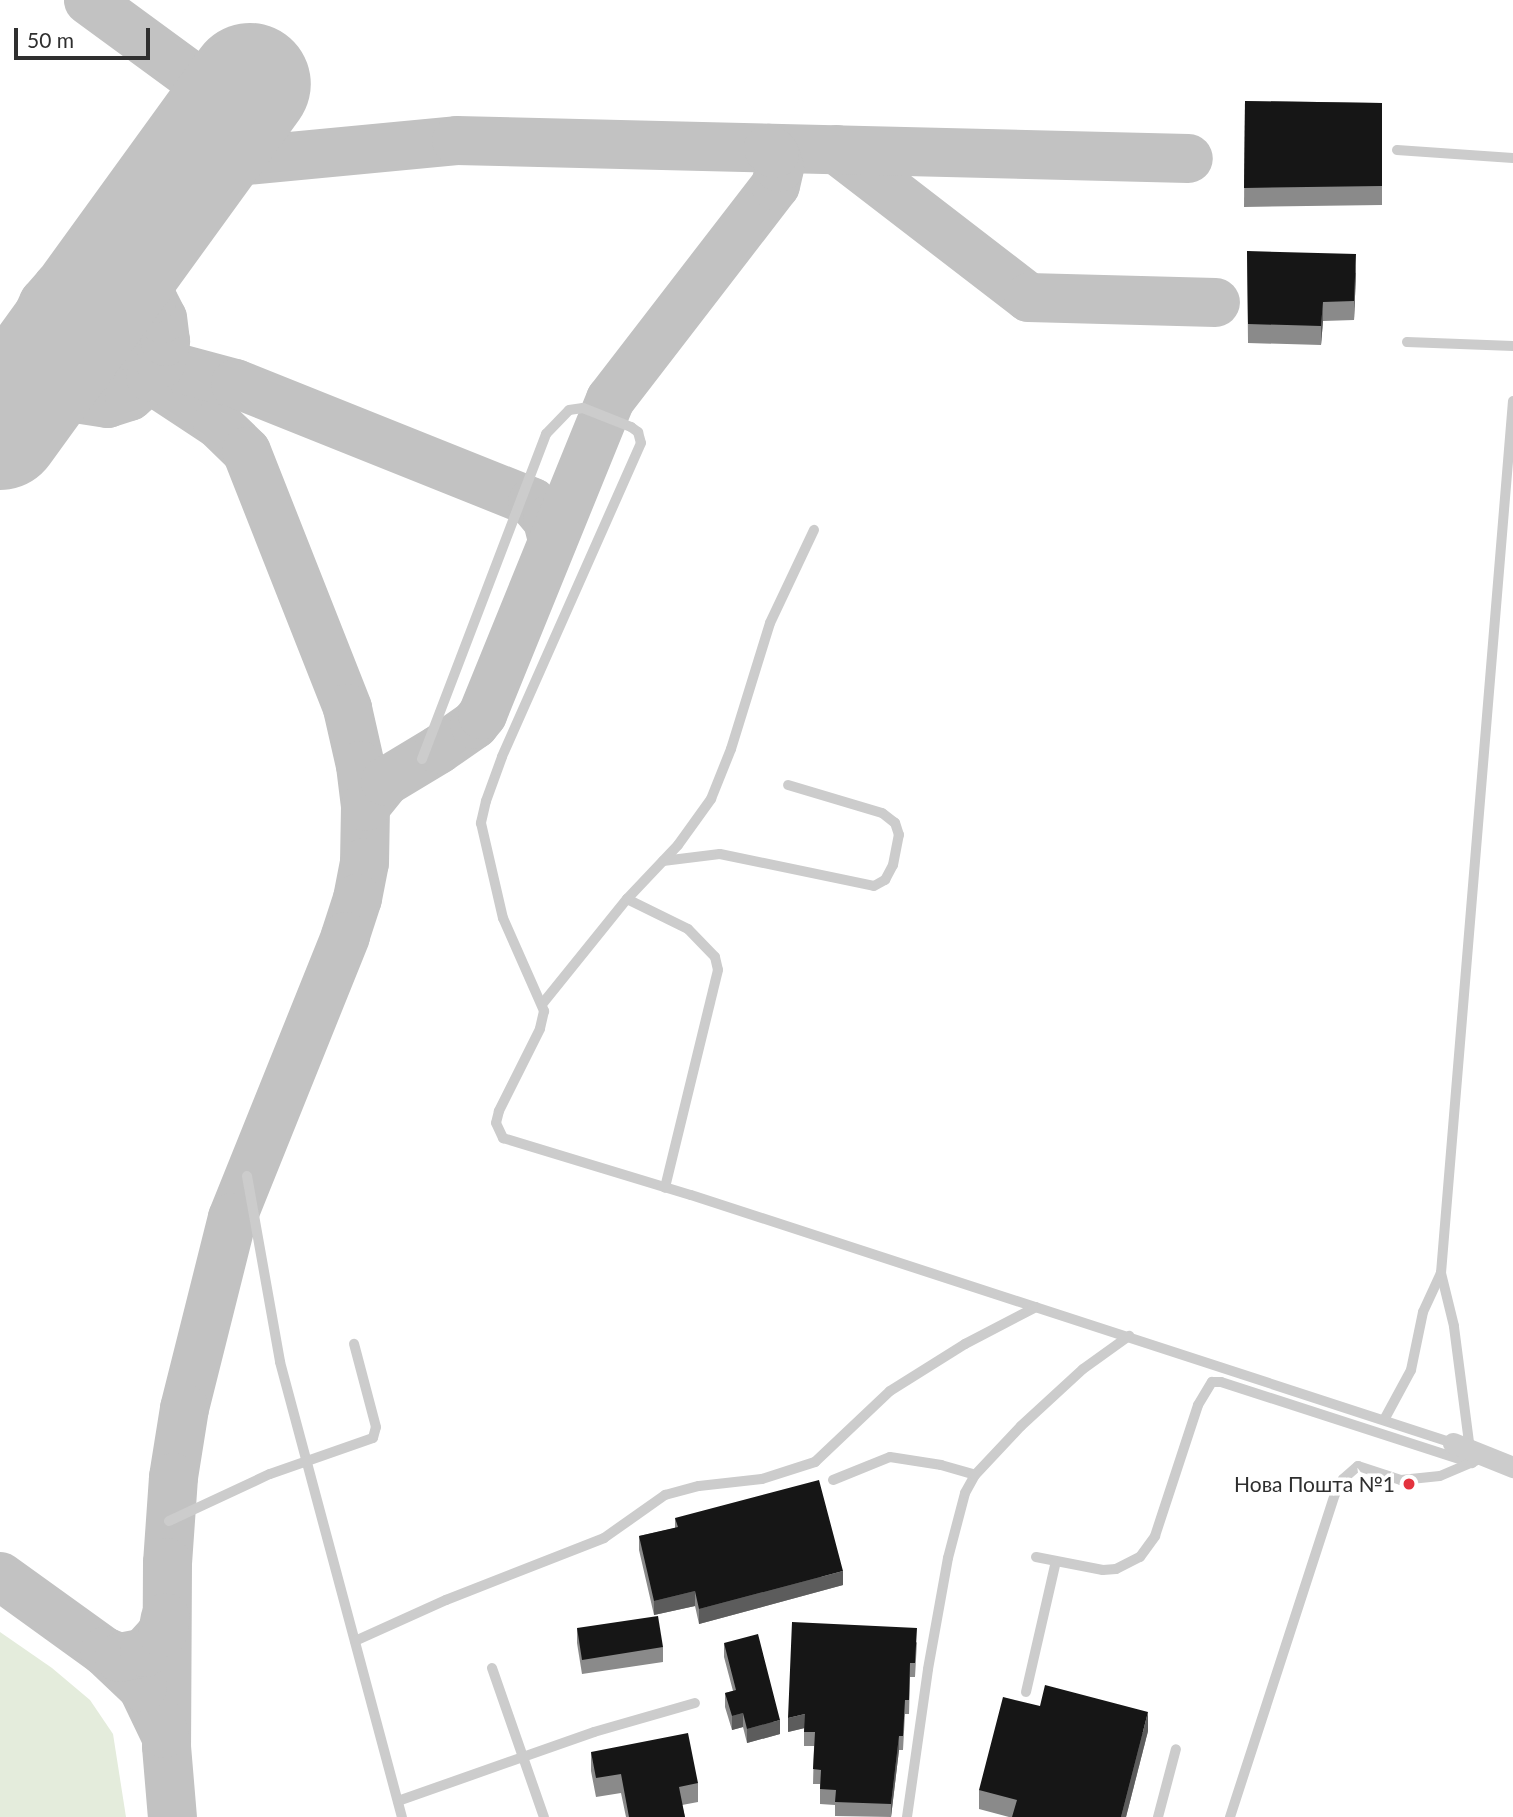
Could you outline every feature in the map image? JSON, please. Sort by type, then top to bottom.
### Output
[{"type":"lane","points":[[1397,150],[1513,158]]},
{"type":"lane","points":[[1407,342],[1513,345]]},
{"type":"lane","points":[[1483,1457],[1441,1273],[1513,401]]},
{"type":"lane","points":[[422,759],[546,434],[569,410],[583,408],[638,432],[641,443],[502,757],[481,823],[503,918],[543,1003],[540,1029],[499,1111],[498,1132],[512,1142],[1129,1336],[1384,1420],[1483,1457]]},
{"type":"lane","points":[[543,1003],[627,899],[663,861],[711,799],[731,749],[770,623],[814,530]]},
{"type":"lane","points":[[663,861],[720,854],[874,886],[885,880],[892,865],[899,835],[895,823],[882,813],[788,785]]},
{"type":"lane","points":[[627,899],[688,929],[715,957],[718,970],[665,1188]]},
{"type":"lane","points":[[247,1176],[280,1362],[402,1817]]},
{"type":"lane","points":[[1384,1420],[1411,1370],[1423,1312],[1441,1273]]},
{"type":"lane","points":[[355,1642],[446,1600],[604,1538],[665,1495],[699,1486],[762,1479],[815,1462],[890,1391],[965,1344],[1036,1307]]},
{"type":"lane","points":[[907,1817],[928,1669],[948,1558],[960,1508],[975,1475],[1062,1386],[1129,1336]]},
{"type":"lane","points":[[169,1521],[240,1487],[369,1440],[376,1432],[354,1344]]},
{"type":"lane","points":[[1036,1557],[1103,1570],[1116,1569],[1140,1557],[1156,1536],[1198,1405],[1212,1382],[1221,1382],[1483,1457]]},
{"type":"lane","points":[[833,1480],[890,1457],[941,1465],[975,1475]]},
{"type":"lane","points":[[1230,1817],[1335,1494],[1343,1479],[1358,1466],[1401,1480],[1440,1476],[1483,1457]]},
{"type":"lane","points":[[1026,1692],[1056,1561]]},
{"type":"lane","points":[[492,1668],[544,1817]]},
{"type":"lane","points":[[398,1801],[594,1732],[695,1703]]},
{"type":"lane","points":[[1158,1817],[1176,1748]]},
{"type":"green space","points":[[0,1632],[52,1668],[90,1700],[113,1734],[126,1817],[0,1817]]},
{"type":"building","points":[[1245,101],[1382,103],[1382,186],[1244,188]]},
{"type":"building","points":[[1247,251],[1356,254],[1354,301],[1323,302],[1321,326],[1248,324]]},
{"type":"building","points":[[819,1480],[843,1571],[699,1609],[695,1591],[654,1601],[639,1536],[678,1527],[675,1518]]},
{"type":"building","points":[[658,1616],[663,1647],[582,1660],[577,1628]]},
{"type":"building","points":[[792,1622],[917,1628],[915,1663],[910,1663],[909,1700],[905,1700],[903,1736],[899,1736],[891,1804],[835,1802],[836,1790],[820,1789],[821,1770],[813,1769],[815,1732],[804,1732],[805,1714],[788,1718]]},
{"type":"building","points":[[758,1634],[780,1720],[747,1729],[743,1713],[732,1716],[725,1693],[736,1690],[724,1643]]},
{"type":"building","points":[[1045,1685],[1148,1712],[1121,1817],[1012,1817],[1017,1800],[979,1790],[1003,1697],[1040,1706]]},
{"type":"building","points":[[688,1733],[698,1783],[679,1787],[685,1817],[629,1817],[621,1774],[596,1778],[591,1752]]},
{"type":"taxiway","points":[[88,0],[234,107]]},
{"type":"taxiway","points":[[187,171],[225,162],[456,140],[1188,158]]},
{"type":"taxiway","points":[[365,806],[385,781],[438,749],[474,724],[482,714],[610,399],[775,185],[779,167],[774,153],[768,148]]},
{"type":"taxiway","points":[[836,149],[1028,297],[1215,302]]},
{"type":"taxiway","points":[[14,410],[29,400],[49,394],[107,403],[129,396],[150,377],[160,363],[165,341],[162,318],[152,298],[137,283],[114,272],[96,271],[75,275],[57,286],[43,302],[34,322],[34,373],[29,389]]},
{"type":"taxiway","points":[[14,410],[45,375],[58,367],[98,358],[160,363],[235,383],[532,502],[547,520],[552,540]]},
{"type":"taxiway","points":[[76,362],[112,362],[135,369],[217,423],[246,451],[347,708],[360,765],[365,806],[364,862],[357,898],[345,936],[232,1217],[184,1408],[173,1477],[167,1562],[166,1746],[172,1817]]},
{"type":"taxiway","points":[[0,1576],[104,1651]]},
{"type":"taxiway","points":[[164,1733],[142,1687],[104,1651],[119,1657],[144,1652],[162,1632],[165,1617]]},
{"type":"runway","points":[[0,429],[250,84]]},
{"type":"place","name":"Нова Пошта №1","points":[[1409,1484]]}]
